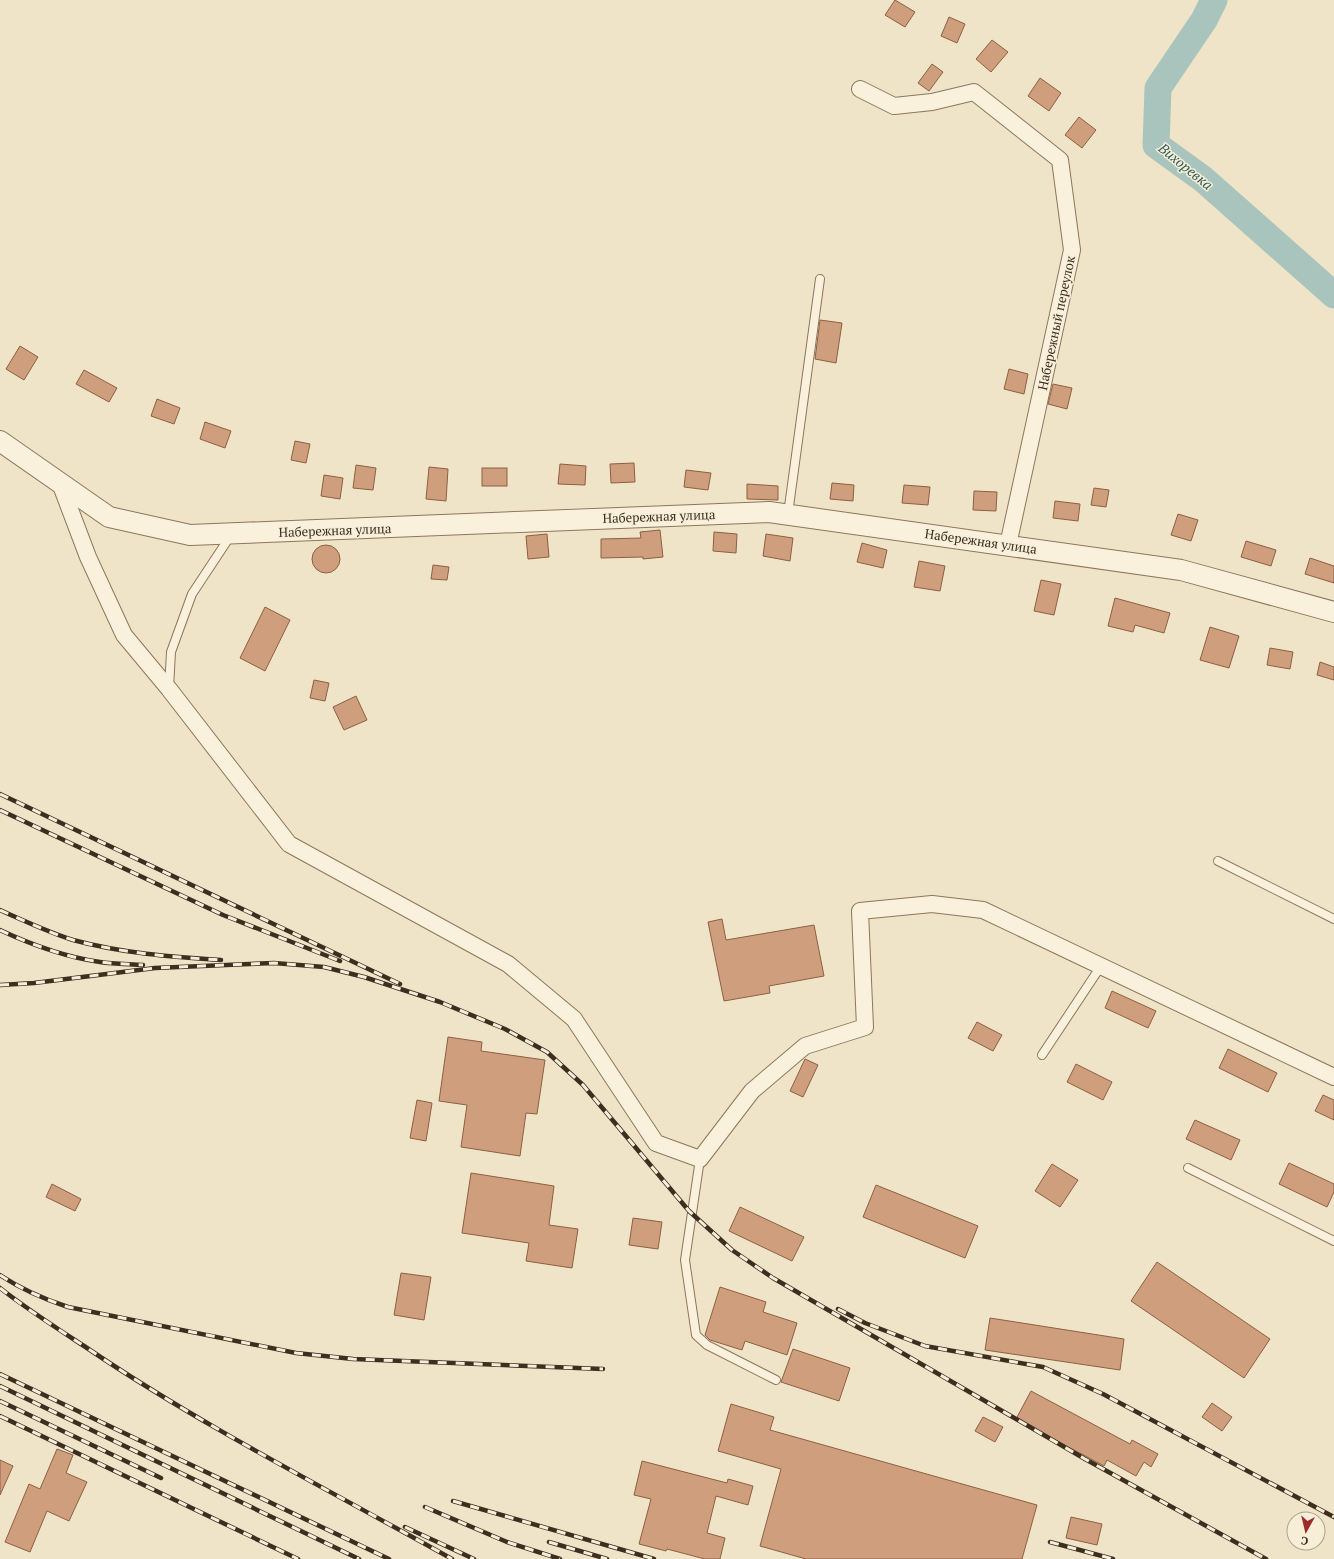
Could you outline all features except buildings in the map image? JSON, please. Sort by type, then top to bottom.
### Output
[{"type":"street","name":"Набережный переулок","points":[[860,89],[894,106],[932,102],[974,92],[1060,160],[1072,250],[1008,545]]},
{"type":"street","name":"Набережная улица","points":[[0,441],[109,517],[190,535],[769,512],[1181,570],[1334,612]]},
{"type":"street","points":[[60,482],[88,556],[124,635],[169,689],[289,844],[508,964],[574,1019],[656,1143],[700,1158],[752,1091],[805,1046],[865,1027],[860,911],[932,904],[983,910],[1334,1077]]},
{"type":"lane","points":[[788,514],[820,279]]},
{"type":"lane","points":[[169,689],[171,652],[192,594],[231,534]]},
{"type":"lane","points":[[1218,861],[1334,919]]},
{"type":"lane","points":[[1042,1055],[1101,966]]},
{"type":"lane","points":[[700,1158],[685,1260],[696,1335],[708,1345],[776,1380]]},
{"type":"lane","points":[[1188,1168],[1334,1241]]},
{"type":"waterway","name":"Вихоревка","points":[[1214,0],[1204,20],[1158,88],[1156,145],[1203,179],[1334,295]]},
{"type":"railway","points":[[0,794],[400,984]]},
{"type":"railway","points":[[0,810],[223,915],[340,961]]},
{"type":"railway","points":[[0,910],[73,940],[146,954],[221,960]]},
{"type":"railway","points":[[0,930],[24,941],[61,954],[105,963],[143,965]]},
{"type":"railway","points":[[0,985],[34,983],[155,968],[274,963],[324,967],[364,977],[440,1002],[505,1029],[547,1052],[583,1085],[689,1211],[732,1250],[773,1278],[1085,1459],[1266,1559]]},
{"type":"railway","points":[[0,1275],[16,1285],[50,1301],[68,1307],[296,1353],[353,1359],[603,1369]]},
{"type":"railway","points":[[0,1288],[54,1326],[176,1405],[452,1559]]},
{"type":"railway","points":[[838,1309],[865,1323],[925,1346],[1043,1367],[1103,1394],[1334,1517]]},
{"type":"railway","points":[[0,1374],[389,1559]]},
{"type":"railway","points":[[0,1386],[359,1559]]},
{"type":"railway","points":[[0,1401],[161,1478]]},
{"type":"railway","points":[[0,1416],[298,1559]]},
{"type":"railway","points":[[453,1501],[654,1559]]},
{"type":"railway","points":[[425,1507],[507,1542],[560,1559]]},
{"type":"railway","points":[[405,1527],[474,1559]]},
{"type":"railway","points":[[549,1542],[607,1559]]},
{"type":"railway","points":[[1050,1542],[1113,1559]]}]
